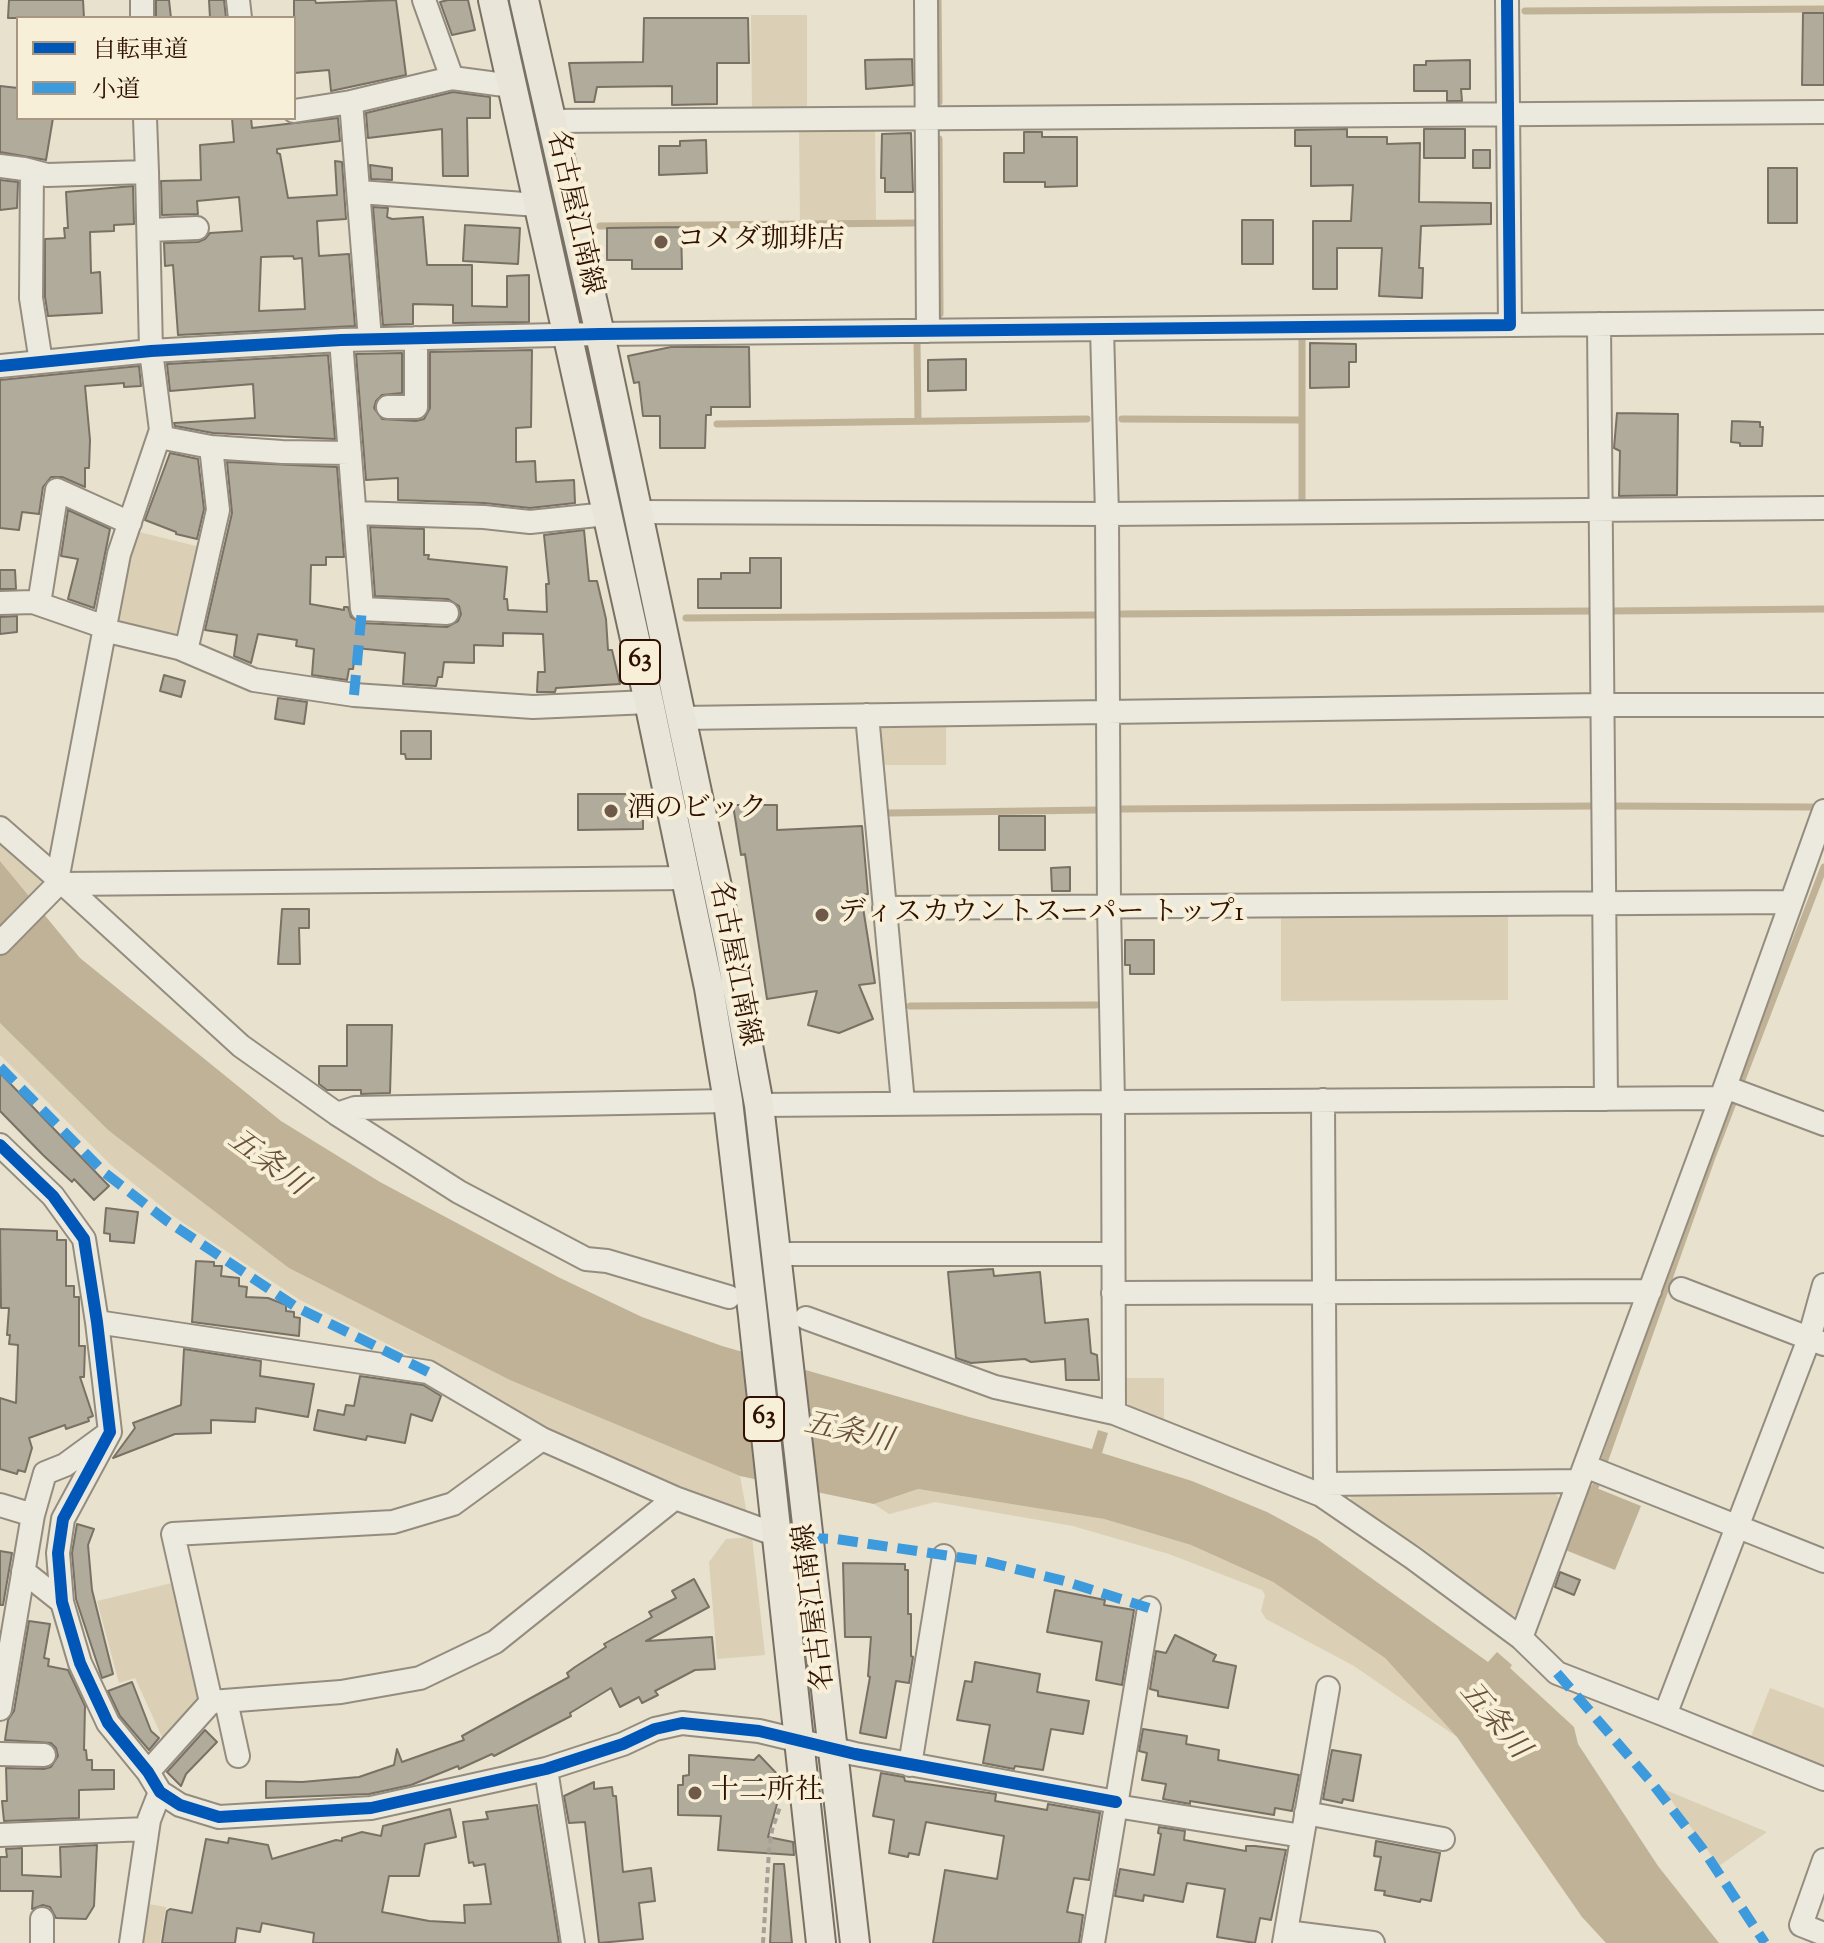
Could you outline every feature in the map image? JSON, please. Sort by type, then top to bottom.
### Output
[{"type":"main road","name":"名古屋江南線","points":[[493,0],[649,702],[709,988],[728,1101],[754,1322],[821,1943]]},
{"type":"main road","name":"名古屋江南線","points":[[524,0],[600,334],[730,948],[759,1105],[855,1943]]},
{"type":"street","points":[[424,0],[452,78]]},
{"type":"street","points":[[926,0],[928,331]]},
{"type":"street","points":[[1507,0],[1510,325]]},
{"type":"street","points":[[296,111],[351,102],[452,78],[512,86]]},
{"type":"street","points":[[351,102],[370,339]]},
{"type":"street","points":[[550,121],[1824,112]]},
{"type":"street","points":[[0,943],[59,882],[119,554],[161,430],[151,351],[145,120]]},
{"type":"street","points":[[0,166],[47,175],[147,172]]},
{"type":"street","points":[[32,171],[31,298],[41,362]]},
{"type":"street","points":[[359,192],[538,205]]},
{"type":"street","points":[[150,230],[197,228]]},
{"type":"street","points":[[0,366],[151,351],[370,339],[1824,322]]},
{"type":"street","points":[[1599,324],[1606,1099]]},
{"type":"street","points":[[1102,329],[1107,514],[1114,1413]]},
{"type":"street","points":[[388,407],[416,407],[416,338]]},
{"type":"street","points":[[341,340],[362,609],[447,613]]},
{"type":"street","points":[[159,437],[211,447],[350,453]]},
{"type":"street","points":[[186,651],[218,510],[211,447]]},
{"type":"street","points":[[39,604],[57,490],[130,523]]},
{"type":"street","points":[[636,512],[1107,514],[1824,508]]},
{"type":"street","points":[[355,513],[484,517],[530,522],[607,514]]},
{"type":"street","points":[[0,603],[39,604],[104,628],[186,651],[254,680],[354,695],[533,707],[649,702]]},
{"type":"street","points":[[681,718],[1602,705],[1824,705]]},
{"type":"street","points":[[867,715],[903,1103]]},
{"type":"street","points":[[1521,1638],[1590,1474],[1650,1291],[1824,811]]},
{"type":"street","points":[[0,828],[241,1046],[337,1114],[459,1192],[606,1271],[754,1322]]},
{"type":"street","points":[[59,882],[687,878]]},
{"type":"street","points":[[884,908],[1791,902]]},
{"type":"street","points":[[759,1105],[1606,1099],[1723,1093],[1750,1096],[1824,1124]]},
{"type":"street","points":[[1323,1100],[1323,1490]]},
{"type":"street","points":[[337,1114],[355,1108],[728,1101]]},
{"type":"street","points":[[0,1145],[53,1196],[84,1239],[97,1322],[110,1432],[63,1519],[58,1553],[62,1602],[80,1663],[108,1723],[148,1772],[160,1792],[180,1805],[219,1817],[371,1808],[546,1769],[623,1744],[655,1729],[682,1723],[712,1724],[797,1739],[910,1765],[1302,1836]]},
{"type":"street","points":[[776,1254],[1113,1254]]},
{"type":"street","points":[[588,1259],[607,1261],[729,1297]]},
{"type":"street","points":[[1665,1715],[1737,1527],[1816,1342],[1824,1285]]},
{"type":"street","points":[[1681,1289],[1816,1342]]},
{"type":"street","points":[[1113,1293],[1650,1291]]},
{"type":"street","points":[[806,1318],[995,1387],[1114,1413],[1323,1490],[1521,1638],[1557,1673],[1824,1779]]},
{"type":"street","points":[[97,1322],[428,1372],[542,1439],[675,1498],[775,1522]]},
{"type":"street","points":[[0,1709],[33,1515],[45,1473],[65,1465],[110,1432]]},
{"type":"street","points":[[238,1756],[219,1702],[173,1534],[393,1522],[453,1504],[542,1439]]},
{"type":"street","points":[[1323,1490],[1590,1474],[1824,1561]]},
{"type":"street","points":[[148,1772],[219,1702],[341,1692],[420,1678],[495,1642],[675,1498]]},
{"type":"street","points":[[0,1505],[33,1515]]},
{"type":"street","points":[[910,1765],[944,1556]]},
{"type":"street","points":[[23,1571],[62,1602]]},
{"type":"street","points":[[1093,1943],[1149,1608]]},
{"type":"street","points":[[1328,1688],[1285,1938],[1373,1943]]},
{"type":"street","points":[[0,1754],[44,1755]]},
{"type":"street","points":[[546,1769],[573,1943]]},
{"type":"street","points":[[131,1943],[147,1829],[160,1792]]},
{"type":"street","points":[[1306,1813],[1443,1839]]},
{"type":"street","points":[[0,1835],[147,1829]]},
{"type":"street","points":[[1824,1860],[1801,1925],[1824,1934]]},
{"type":"street","points":[[42,1919],[42,1943]]},
{"type":"path","points":[[763,1943],[772,1830],[784,1797]]},
{"type":"shaded area","points":[[751,15],[807,15],[807,108],[752,108]]},
{"type":"shaded area","points":[[875,128],[876,222],[800,223],[799,129]]},
{"type":"shaded area","points":[[135,531],[204,548],[183,639],[115,626]]},
{"type":"shaded area","points":[[946,720],[946,765],[880,765],[878,724]]},
{"type":"shaded area","points":[[0,839],[44,875],[32,900],[0,861]]},
{"type":"shaded area","points":[[1508,912],[1508,1000],[1281,1001],[1281,913]]},
{"type":"shaded area","points":[[0,1023],[108,1130],[512,1381],[740,1476],[747,1514],[553,1435],[447,1374],[300,1300],[173,1216],[112,1166],[0,1055]]},
{"type":"shaded area","points":[[1126,1378],[1164,1378],[1164,1420],[1131,1408],[1126,1401]]},
{"type":"shaded area","points":[[918,1489],[1104,1519],[1191,1545],[1273,1582],[1385,1658],[1457,1737],[1354,1666],[1266,1619],[1261,1611],[1265,1595],[1262,1590],[1169,1554],[1073,1526],[935,1502],[889,1514],[874,1504]]},
{"type":"shaded area","points":[[1554,1492],[1561,1501],[1519,1615],[1507,1616],[1424,1549],[1352,1505],[1350,1493]]},
{"type":"shaded area","points":[[752,1537],[765,1655],[717,1659],[709,1562],[726,1539]]},
{"type":"shaded area","points":[[172,1583],[201,1690],[200,1697],[163,1739],[135,1678],[119,1683],[97,1601]]},
{"type":"shaded area","points":[[1770,1688],[1824,1708],[1824,1768],[1750,1739]]},
{"type":"shaded area","points":[[1663,1789],[1767,1832],[1719,1866]]},
{"type":"shaded area","points":[[148,1904],[166,1907],[160,1943],[142,1943]]},
{"type":"water","name":"五条川","points":[[0,861],[80,958],[281,1121],[380,1182],[558,1277],[642,1317],[722,1346],[969,1417],[1092,1449],[1098,1430],[1108,1433],[1102,1453],[1192,1481],[1267,1512],[1317,1539],[1488,1662],[1497,1652],[1574,1727],[1578,1744],[1658,1866],[1719,1943],[1606,1943],[1582,1917],[1457,1737],[1385,1658],[1273,1582],[1191,1545],[1104,1519],[918,1489],[874,1504],[740,1476],[512,1381],[289,1268],[108,1130],[0,1023]]},
{"type":"water","points":[[1589,1485],[1641,1506],[1615,1570],[1563,1549]]},
{"type":"building","points":[[9,0],[83,0],[84,16],[8,18]]},
{"type":"building","points":[[156,0],[169,0],[171,16],[156,16]]},
{"type":"building","points":[[209,0],[224,0],[226,16],[210,16]]},
{"type":"building","points":[[294,0],[315,0],[316,3],[396,0],[406,75],[331,91],[329,70],[296,73]]},
{"type":"building","points":[[468,0],[475,30],[452,35],[440,2]]},
{"type":"building","points":[[1803,13],[1824,13],[1824,85],[1802,85]]},
{"type":"building","points":[[644,18],[748,18],[749,63],[717,63],[717,104],[672,105],[672,86],[597,87],[594,102],[575,102],[569,63],[643,62]]},
{"type":"building","points":[[912,59],[913,85],[866,89],[865,60]]},
{"type":"building","points":[[1470,60],[1470,89],[1461,89],[1462,101],[1447,101],[1447,91],[1414,91],[1414,65],[1426,65],[1426,61]]},
{"type":"building","points":[[0,86],[16,88],[16,120],[53,120],[46,160],[0,152]]},
{"type":"building","points":[[453,92],[490,97],[490,118],[467,118],[468,176],[443,176],[442,129],[368,138],[366,113]]},
{"type":"building","points":[[338,118],[340,141],[277,149],[277,153],[280,154],[288,198],[337,195],[335,161],[342,162],[346,219],[317,221],[319,256],[349,254],[355,326],[178,335],[173,265],[165,266],[164,243],[198,242],[210,233],[242,231],[239,197],[197,201],[198,214],[162,215],[161,181],[201,180],[200,145],[234,142],[232,120],[251,120],[252,128]],"holes":[[[261,257],[302,258],[305,309],[259,311]]]},
{"type":"building","points":[[1347,129],[1347,137],[1387,137],[1387,144],[1420,143],[1419,202],[1491,203],[1491,224],[1421,226],[1419,268],[1423,268],[1422,298],[1379,296],[1382,248],[1337,248],[1337,289],[1313,289],[1313,221],[1351,221],[1353,185],[1311,186],[1311,146],[1295,146],[1295,130]]},
{"type":"building","points":[[1424,129],[1465,129],[1465,158],[1424,158]]},
{"type":"building","points":[[1024,132],[1042,132],[1042,137],[1077,137],[1077,186],[1045,187],[1045,182],[1004,182],[1004,153],[1024,153]]},
{"type":"building","points":[[911,133],[913,192],[885,192],[885,178],[881,178],[882,134]]},
{"type":"building","points":[[706,140],[707,173],[659,175],[659,146],[680,146],[680,141]]},
{"type":"building","points":[[1473,150],[1490,150],[1490,168],[1473,168]]},
{"type":"building","points":[[370,165],[392,168],[392,180],[371,179]]},
{"type":"building","points":[[1768,168],[1797,168],[1797,223],[1768,223]]},
{"type":"building","points":[[0,180],[18,182],[17,208],[0,210]]},
{"type":"building","points":[[133,186],[134,224],[114,225],[114,231],[90,232],[91,273],[100,272],[102,313],[48,316],[45,239],[65,238],[64,228],[68,228],[66,192]]},
{"type":"building","points":[[373,207],[388,208],[387,217],[392,219],[423,217],[427,265],[472,265],[472,306],[507,307],[507,276],[529,275],[529,322],[453,323],[453,305],[413,304],[413,324],[383,325]]},
{"type":"building","points":[[1242,220],[1273,220],[1273,264],[1242,264]]},
{"type":"building","points":[[465,225],[520,228],[518,264],[463,261]]},
{"type":"building","points":[[681,227],[682,269],[632,269],[632,260],[607,260],[607,228]]},
{"type":"building","points":[[1310,343],[1356,344],[1356,362],[1349,362],[1349,387],[1310,388]]},
{"type":"building","points":[[671,347],[749,347],[750,407],[711,407],[711,415],[706,415],[705,448],[660,448],[660,416],[643,416],[639,382],[634,383],[628,356]]},
{"type":"building","points":[[532,350],[531,427],[516,428],[516,462],[535,461],[536,482],[574,480],[575,503],[530,508],[398,500],[398,478],[366,480],[356,354],[402,353],[402,393],[382,395],[374,408],[382,419],[416,421],[424,419],[430,408],[430,352]]},
{"type":"building","points":[[328,355],[335,439],[213,433],[175,426],[174,423],[255,418],[253,384],[170,391],[167,364]]},
{"type":"building","points":[[966,359],[966,390],[928,391],[928,360]]},
{"type":"building","points":[[139,366],[141,386],[124,387],[124,383],[85,386],[90,440],[85,487],[62,477],[51,477],[43,487],[39,514],[22,512],[19,530],[0,528],[0,380]]},
{"type":"building","points":[[1617,413],[1678,414],[1677,495],[1619,496],[1620,451],[1614,448]]},
{"type":"building","points":[[1732,421],[1760,422],[1760,427],[1763,427],[1762,446],[1740,446],[1740,443],[1731,442]]},
{"type":"building","points":[[170,453],[198,459],[204,509],[197,539],[176,534],[145,520]]},
{"type":"building","points":[[227,462],[337,467],[344,557],[326,557],[326,565],[311,565],[310,604],[344,610],[348,607],[351,617],[361,623],[447,627],[458,621],[461,614],[459,606],[448,599],[375,596],[370,527],[424,529],[424,555],[429,555],[428,559],[507,567],[504,599],[507,599],[508,610],[547,612],[546,584],[549,584],[544,535],[584,530],[589,581],[597,581],[606,619],[608,650],[612,650],[620,684],[537,692],[538,672],[545,672],[543,634],[503,633],[503,646],[474,645],[474,663],[444,662],[442,677],[438,677],[436,686],[403,684],[405,653],[356,648],[353,669],[349,669],[347,680],[312,675],[314,649],[296,646],[297,640],[258,634],[251,663],[234,656],[237,635],[205,630],[232,513]]},
{"type":"building","points":[[68,510],[110,529],[94,608],[68,599],[78,559],[61,556]]},
{"type":"building","points":[[750,558],[781,558],[781,608],[698,608],[698,579],[721,579],[721,573],[750,573]]},
{"type":"building","points":[[0,570],[15,570],[16,589],[0,589]]},
{"type":"building","points":[[17,616],[17,632],[0,634],[0,617]]},
{"type":"building","points":[[164,675],[185,681],[181,697],[160,691]]},
{"type":"building","points":[[278,698],[307,702],[304,724],[275,719]]},
{"type":"building","points":[[401,731],[431,731],[431,759],[406,759],[405,754],[401,754]]},
{"type":"building","points":[[578,794],[643,794],[643,829],[578,830]]},
{"type":"building","points":[[733,805],[777,805],[777,830],[862,826],[868,894],[861,895],[875,983],[859,985],[873,1019],[839,1033],[808,1025],[817,991],[767,999],[745,854],[741,855]]},
{"type":"building","points":[[999,816],[1045,816],[1045,850],[999,850]]},
{"type":"building","points":[[1070,867],[1070,891],[1052,891],[1051,868]]},
{"type":"building","points":[[282,909],[309,909],[309,928],[299,928],[300,964],[278,964]]},
{"type":"building","points":[[1125,940],[1154,940],[1154,974],[1130,974],[1130,965],[1125,965]]},
{"type":"building","points":[[347,1025],[392,1025],[390,1093],[327,1090],[319,1084],[319,1066],[347,1066]]},
{"type":"building","points":[[0,1073],[109,1186],[94,1200],[0,1111]]},
{"type":"building","points":[[106,1208],[138,1212],[134,1243],[110,1241],[110,1234],[104,1233]]},
{"type":"building","points":[[0,1229],[57,1231],[57,1240],[66,1240],[66,1286],[74,1286],[74,1297],[79,1297],[79,1346],[85,1346],[84,1377],[80,1377],[93,1416],[88,1418],[89,1421],[66,1429],[65,1425],[29,1438],[32,1448],[25,1472],[18,1470],[17,1474],[0,1469],[0,1398],[16,1403],[18,1345],[9,1344],[9,1308],[1,1308]]},
{"type":"building","points":[[196,1261],[214,1262],[214,1266],[222,1266],[221,1276],[239,1278],[239,1286],[247,1287],[246,1297],[268,1298],[286,1305],[286,1311],[294,1312],[294,1317],[300,1318],[299,1336],[192,1322]]},
{"type":"building","points":[[993,1269],[994,1276],[1040,1272],[1045,1323],[1088,1319],[1091,1353],[1097,1355],[1099,1380],[1066,1380],[1065,1359],[971,1363],[956,1358],[948,1272]]},
{"type":"building","points":[[184,1349],[261,1361],[260,1376],[314,1384],[308,1417],[256,1408],[255,1422],[211,1420],[211,1433],[175,1434],[113,1458],[135,1428],[133,1423],[181,1405]]},
{"type":"building","points":[[360,1376],[423,1385],[441,1396],[432,1421],[411,1414],[405,1443],[367,1436],[366,1440],[314,1430],[318,1410],[344,1415],[346,1405],[354,1406]]},
{"type":"building","points":[[77,1524],[94,1529],[88,1545],[92,1590],[113,1674],[102,1678],[76,1599],[72,1553]]},
{"type":"building","points":[[0,1551],[12,1553],[3,1605],[0,1605]]},
{"type":"building","points":[[843,1563],[905,1564],[905,1570],[908,1570],[908,1614],[911,1614],[913,1657],[909,1683],[896,1681],[886,1738],[860,1733],[870,1677],[871,1637],[845,1637]]},
{"type":"building","points":[[1560,1572],[1580,1580],[1574,1595],[1555,1587]]},
{"type":"building","points":[[694,1579],[709,1607],[646,1641],[712,1637],[715,1669],[695,1670],[655,1691],[658,1695],[642,1703],[639,1697],[620,1707],[611,1688],[570,1713],[571,1716],[494,1756],[492,1754],[411,1785],[369,1794],[266,1798],[266,1781],[302,1782],[359,1777],[394,1765],[397,1749],[402,1762],[464,1740],[462,1736],[569,1677],[567,1673],[606,1647],[604,1644],[652,1617],[649,1612],[676,1598],[672,1591]]},
{"type":"building","points":[[1055,1590],[1105,1600],[1104,1605],[1134,1610],[1122,1685],[1096,1680],[1102,1642],[1047,1632]]},
{"type":"building","points":[[29,1621],[50,1624],[44,1658],[49,1659],[48,1666],[68,1670],[85,1706],[84,1750],[87,1760],[92,1760],[92,1770],[114,1770],[114,1789],[79,1790],[79,1818],[4,1821],[2,1801],[7,1801],[6,1768],[44,1769],[51,1767],[58,1756],[51,1743],[5,1740],[8,1720],[14,1711]]},
{"type":"building","points":[[1175,1635],[1216,1655],[1213,1661],[1236,1666],[1228,1708],[1158,1696],[1158,1691],[1150,1689],[1156,1651],[1166,1653]]},
{"type":"building","points":[[975,1662],[1040,1674],[1037,1692],[1089,1701],[1083,1734],[1051,1729],[1043,1770],[983,1763],[990,1725],[957,1720],[965,1681],[972,1682]]},
{"type":"building","points":[[132,1682],[151,1731],[159,1738],[149,1750],[120,1716],[108,1691]]},
{"type":"building","points":[[1143,1729],[1187,1736],[1186,1744],[1219,1750],[1218,1760],[1299,1775],[1292,1811],[1275,1808],[1274,1815],[1163,1799],[1166,1784],[1142,1780],[1147,1753],[1139,1751]]},
{"type":"building","points":[[205,1730],[217,1742],[186,1774],[181,1786],[167,1772]]},
{"type":"building","points":[[1332,1750],[1361,1755],[1353,1801],[1343,1799],[1342,1803],[1323,1799]]},
{"type":"building","points":[[689,1755],[754,1760],[759,1755],[778,1775],[780,1793],[768,1837],[793,1842],[794,1855],[718,1850],[721,1816],[678,1815],[678,1785],[683,1785],[683,1776],[689,1775]]},
{"type":"building","points":[[881,1773],[904,1777],[905,1781],[996,1794],[995,1801],[1047,1810],[1048,1804],[1100,1813],[1089,1880],[1074,1878],[1067,1912],[1083,1915],[1079,1943],[933,1943],[945,1870],[997,1879],[1004,1836],[926,1822],[919,1855],[909,1853],[908,1857],[889,1853],[894,1820],[873,1816]]},
{"type":"building","points":[[594,1782],[594,1789],[612,1787],[613,1796],[616,1796],[623,1872],[651,1868],[655,1901],[639,1903],[643,1939],[599,1943],[585,1822],[569,1823],[564,1796]]},
{"type":"building","points":[[537,1805],[559,1943],[313,1943],[314,1933],[262,1923],[260,1932],[237,1928],[235,1943],[162,1943],[167,1911],[192,1913],[206,1839],[228,1843],[229,1838],[268,1845],[272,1859],[336,1840],[342,1841],[342,1838],[362,1832],[381,1836],[383,1826],[450,1809],[456,1837],[425,1844],[419,1876],[389,1876],[382,1912],[429,1921],[465,1923],[464,1905],[491,1904],[485,1864],[474,1866],[473,1862],[469,1863],[463,1822],[488,1819],[486,1812]]},
{"type":"building","points":[[1159,1827],[1185,1831],[1184,1840],[1246,1851],[1246,1846],[1286,1850],[1271,1920],[1260,1918],[1255,1943],[1217,1937],[1225,1889],[1187,1883],[1183,1902],[1144,1895],[1143,1901],[1115,1896],[1120,1869],[1154,1875],[1161,1834],[1158,1833]]},
{"type":"building","points":[[1376,1841],[1440,1853],[1431,1901],[1384,1895],[1385,1891],[1375,1890],[1381,1857],[1374,1856]]},
{"type":"building","points":[[97,1845],[94,1906],[86,1919],[56,1918],[50,1907],[43,1905],[32,1909],[33,1891],[0,1891],[0,1857],[7,1857],[6,1849],[22,1848],[22,1875],[61,1877],[60,1847]]},
{"type":"building","points":[[774,1864],[784,1864],[792,1943],[770,1943]]},
{"type":"waterway","points":[[938,0],[939,102]]},
{"type":"waterway","points":[[1525,11],[1824,9]]},
{"type":"waterway","points":[[939,139],[940,314]]},
{"type":"waterway","points":[[600,226],[915,223]]},
{"type":"waterway","points":[[1302,336],[1302,502]]},
{"type":"waterway","points":[[917,341],[918,421]]},
{"type":"waterway","points":[[717,424],[1087,419]]},
{"type":"waterway","points":[[1122,419],[1302,420]]},
{"type":"waterway","points":[[1612,611],[1824,609]]},
{"type":"waterway","points":[[1122,614],[1594,611]]},
{"type":"waterway","points":[[686,618],[1093,615]]},
{"type":"waterway","points":[[1122,809],[1594,806]]},
{"type":"waterway","points":[[1613,806],[1812,807]]},
{"type":"waterway","points":[[888,813],[1096,810]]},
{"type":"waterway","points":[[1592,1496],[1711,1160],[1824,867]]},
{"type":"waterway","points":[[910,1006],[1096,1005]]},
{"type":"marked path","points":[[354,695],[362,609]]},
{"type":"marked path","points":[[0,1067],[105,1173],[167,1221],[296,1307],[428,1372]]},
{"type":"marked path","points":[[808,1538],[836,1539],[984,1561],[1064,1581],[1149,1608]]},
{"type":"marked path","points":[[1557,1673],[1652,1783],[1702,1848],[1765,1943]]},
{"type":"cycle path","points":[[0,366],[151,351],[341,340],[600,334],[1510,325],[1507,0]]},
{"type":"cycle path","points":[[0,1145],[53,1196],[84,1239],[97,1322],[110,1432],[63,1519],[58,1553],[62,1602],[80,1663],[108,1723],[148,1772],[160,1792],[180,1805],[219,1817],[371,1808],[546,1769],[623,1744],[655,1729],[682,1723],[759,1731],[855,1754],[1116,1802]]},
{"type":"place","name":"コメダ珈琲店","points":[[661,242]]},
{"type":"place","name":"酒のビック","points":[[611,811]]},
{"type":"place","name":"ディスカウントスーパー トップ1","points":[[822,915]]},
{"type":"place","name":"十二所社","points":[[695,1793]]}]
